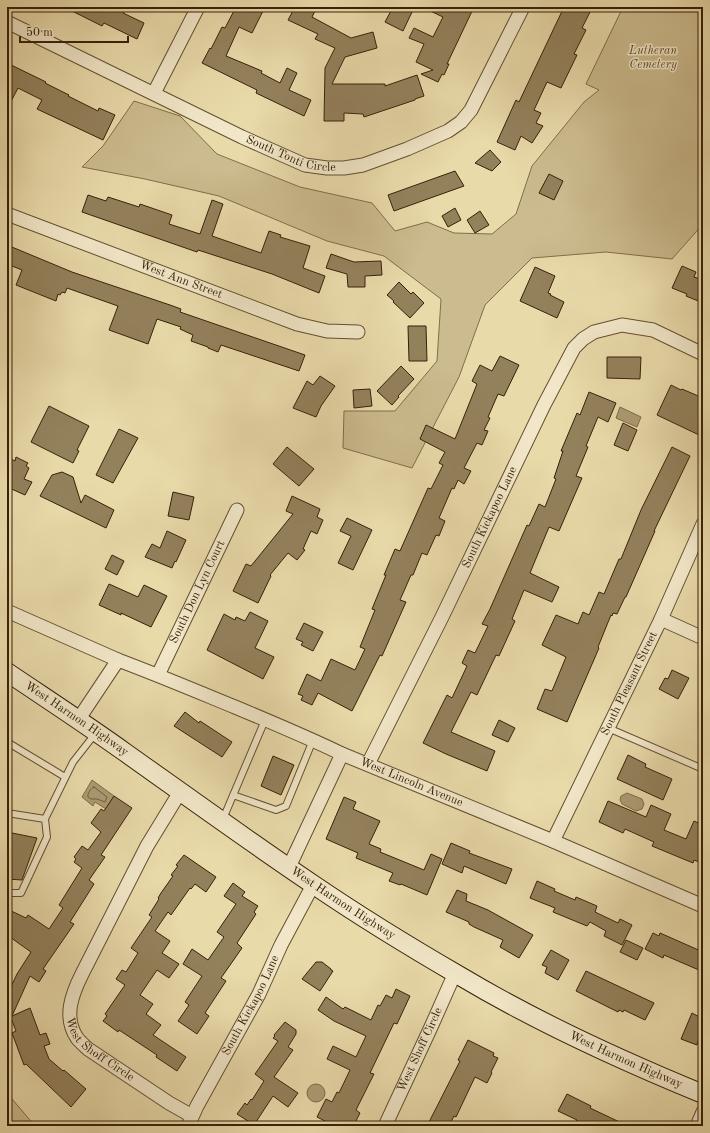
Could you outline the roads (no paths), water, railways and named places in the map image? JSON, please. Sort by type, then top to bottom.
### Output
[{"type":"main road","name":"West Harmon Highway","points":[[7,672],[96,732],[313,884],[382,929],[510,1004],[636,1066],[703,1094]]},
{"type":"street","points":[[154,93],[198,7]]},
{"type":"street","name":"South Tonti Circle","points":[[7,22],[305,165],[327,168],[344,168],[363,165],[432,138],[448,131],[461,122],[471,110],[523,7]]},
{"type":"street","name":"West Ann Street","points":[[7,214],[297,324],[327,331],[358,332]]},
{"type":"street","name":"South Kickapoo Lane","points":[[368,764],[574,348],[583,338],[594,332],[622,325],[653,330],[703,354]]},
{"type":"street","name":"South Don Lyn Court","points":[[158,675],[237,510]]},
{"type":"street","name":"South Pleasant Street","points":[[553,841],[661,619],[703,524]]},
{"type":"street","name":"West Lincoln Avenue","points":[[7,611],[118,660],[158,675],[314,740],[342,754],[553,841],[703,906]]},
{"type":"street","points":[[661,619],[703,638]]},
{"type":"street","points":[[78,720],[118,660]]},
{"type":"street","points":[[289,867],[342,754]]},
{"type":"street","name":"West Shoff Circle","points":[[180,792],[148,846],[76,984],[69,1010],[70,1022],[78,1039],[88,1050],[169,1103],[190,1121]]},
{"type":"street","name":"South Kickapoo Lane","points":[[190,1121],[251,1010],[281,944],[313,884]]},
{"type":"street","name":"West Shoff Circle","points":[[385,1126],[455,973]]},
{"type":"street","points":[[697,1126],[703,1112]]},
{"type":"lane","points":[[222,821],[265,720]]},
{"type":"lane","points":[[608,728],[703,769]]},
{"type":"lane","points":[[7,893],[22,893],[47,837],[45,819],[73,762],[96,732]]},
{"type":"lane","points":[[233,795],[276,810],[286,806],[314,740]]},
{"type":"lane","points":[[7,742],[65,778]]},
{"type":"lane","points":[[7,813],[45,819]]},
{"type":"water","points":[[620,407],[641,417],[637,427],[616,418]]},
{"type":"water","points":[[92,780],[114,796],[106,809],[95,802],[93,806],[82,797]]},
{"type":"water","points":[[627,793],[642,799],[644,804],[642,809],[636,811],[622,804],[620,800],[621,796]]},
{"type":"water","points":[[316,1084],[322,1087],[325,1093],[322,1099],[316,1102],[310,1099],[307,1093],[310,1087]]},
{"type":"park label","name":"Lutheran Cemetery","points":[[653,58]]}]
